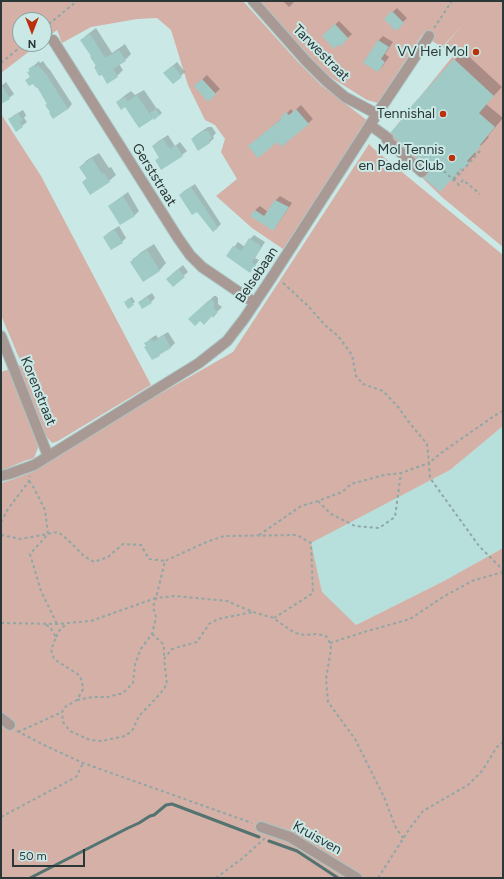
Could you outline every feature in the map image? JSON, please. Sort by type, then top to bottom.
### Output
[{"type":"street","name":"Tarwestraat","points":[[253,1],[306,61],[326,81],[345,96],[377,114]]},
{"type":"street","name":"Belsebaan","points":[[1,476],[34,465],[199,363],[227,341],[255,303],[429,36]]},
{"type":"street","name":"Gerststraat","points":[[53,40],[190,255],[202,268],[255,303]]},
{"type":"street","points":[[370,125],[388,138],[387,140],[422,172],[429,167]]},
{"type":"street","name":"Korenstraat","points":[[1,336],[48,456]]},
{"type":"street","points":[[1,718],[10,725]]},
{"type":"street","name":"Kruisven","points":[[261,827],[290,838],[357,878]]},
{"type":"path","points":[[52,21],[77,1]]},
{"type":"path","points":[[429,36],[452,1]]},
{"type":"path","points":[[1,63],[14,52]]},
{"type":"path","points":[[454,179],[480,151]]},
{"type":"path","points":[[429,167],[435,163],[459,184],[463,180],[480,194]]},
{"type":"path","points":[[274,274],[338,336],[352,356],[356,376],[363,384],[383,391],[427,444],[430,478],[479,546],[503,571],[472,581],[443,597],[410,619],[330,643]]},
{"type":"path","points":[[258,536],[301,506],[342,492],[351,484],[384,475],[401,473],[429,463],[441,453],[503,411]]},
{"type":"path","points":[[1,522],[8,509],[29,481],[34,465]]},
{"type":"path","points":[[318,501],[331,514],[355,526],[379,528],[396,517],[401,473]]},
{"type":"path","points":[[29,481],[45,510],[48,534],[30,554],[41,591],[57,624]]},
{"type":"path","points":[[1,535],[21,539],[58,532],[84,556],[94,562],[108,557],[123,544],[140,546],[149,559],[164,561],[204,543],[224,536],[297,535],[311,543],[313,594],[274,618]]},
{"type":"path","points":[[164,561],[153,607],[156,617],[152,634],[140,650],[135,665],[133,683],[123,693],[108,697],[94,697],[77,700],[65,707],[62,712],[18,732],[83,763],[261,827]]},
{"type":"path","points":[[1,623],[66,624],[91,622],[156,598],[175,596],[227,601],[253,612],[274,618],[295,633],[326,636],[330,643],[331,649],[326,679],[328,702],[356,739],[384,797],[396,828],[404,839]]},
{"type":"path","points":[[164,659],[172,649],[197,642],[209,624],[218,619],[253,612]]},
{"type":"path","points":[[45,624],[50,627],[56,637]]},
{"type":"path","points":[[66,624],[59,631],[51,650],[54,659],[79,676],[82,681],[83,689],[77,700]]},
{"type":"path","points":[[62,712],[63,722],[70,731],[90,740],[102,741],[125,736],[132,731],[139,716],[160,694],[167,684],[164,645],[152,634]]},
{"type":"path","points":[[378,878],[410,828],[423,811],[468,785],[482,771],[497,747],[503,742]]},
{"type":"path","points":[[1,817],[76,777],[83,763]]},
{"type":"path","points":[[216,878],[244,858],[272,831]]},
{"type":"shaded area","points":[[1,1],[243,1],[298,62],[321,85],[368,121],[283,249],[252,228],[216,196],[237,179],[221,152],[225,139],[215,125],[205,120],[188,85],[171,30],[157,18],[137,19],[91,27],[62,43],[57,30],[52,34],[52,12],[12,12],[12,52],[29,52],[1,73]]},
{"type":"shaded area","points":[[258,1],[503,1],[503,247],[443,198],[384,141],[453,56],[443,47],[463,25],[442,47],[422,35],[378,103],[367,100],[327,75]]},
{"type":"shaded area","points":[[1,114],[41,176],[151,385],[58,441],[52,443],[46,436],[37,439],[38,448],[34,458],[1,471],[1,372],[22,365],[1,315]]},
{"type":"shaded area","points":[[369,144],[503,255],[503,426],[450,470],[311,543],[322,592],[356,625],[444,581],[503,548],[503,878],[1,878],[1,483],[32,472],[151,399],[233,352]]},
{"type":"shaded area","points":[[503,426],[503,548],[444,581],[356,625],[322,593],[311,543],[450,470]]},
{"type":"building","points":[[392,11],[404,23],[396,31],[384,19]]},
{"type":"building","points":[[335,24],[348,38],[340,47],[337,45],[334,49],[322,36]]},
{"type":"building","points":[[90,34],[105,58],[119,50],[126,61],[113,69],[118,77],[107,84],[102,75],[99,76],[94,67],[96,66],[90,57],[91,56],[80,40]]},
{"type":"building","points":[[378,40],[389,47],[381,59],[385,62],[378,72],[363,63]]},
{"type":"building","name":"Tennishal","points":[[454,59],[494,96],[479,113],[495,127],[480,145],[481,146],[467,161],[469,163],[463,169],[462,168],[440,192],[424,178],[432,168],[430,162],[422,162],[394,137],[391,132],[407,114],[405,113]]},
{"type":"building","points":[[34,65],[36,67],[38,65],[43,70],[68,109],[53,119],[45,105],[47,104],[37,87],[36,88],[33,84],[29,86],[25,80],[30,77],[27,72],[30,71],[28,69]]},
{"type":"building","points":[[173,65],[182,77],[173,84],[163,73]]},
{"type":"building","points":[[202,79],[216,94],[208,102],[194,86]]},
{"type":"building","points":[[1,84],[10,99],[1,104]]},
{"type":"building","points":[[137,95],[153,119],[139,128],[125,107],[121,110],[116,102],[125,97],[128,101]]},
{"type":"building","points":[[156,109],[160,115],[154,120],[150,113]]},
{"type":"building","points":[[296,109],[309,124],[281,147],[277,142],[258,158],[248,146],[281,119],[280,118],[286,112],[289,115]]},
{"type":"building","points":[[18,113],[23,120],[20,122],[23,127],[16,132],[8,119]]},
{"type":"building","points":[[203,131],[208,131],[212,138],[209,140],[210,143],[198,151],[191,139]]},
{"type":"building","points":[[163,139],[170,149],[176,145],[183,156],[161,170],[155,160],[159,158],[152,146]]},
{"type":"building","points":[[92,158],[102,174],[104,173],[110,182],[90,195],[82,182],[87,179],[79,167]]},
{"type":"building","points":[[191,187],[218,228],[213,232],[197,212],[192,215],[179,195]]},
{"type":"building","points":[[123,196],[135,216],[120,225],[108,206]]},
{"type":"building","points":[[275,200],[289,207],[273,231],[250,216],[255,210],[264,216]]},
{"type":"building","points":[[114,229],[123,243],[111,250],[103,237]]},
{"type":"building","points":[[249,238],[261,246],[252,262],[256,265],[250,273],[226,256],[233,246],[241,251]]},
{"type":"building","points":[[147,250],[160,271],[143,282],[130,262],[133,260],[132,259]]},
{"type":"building","points":[[178,269],[185,277],[173,287],[166,279]]},
{"type":"building","points":[[147,297],[152,303],[142,309],[138,302]]},
{"type":"building","points":[[130,298],[134,305],[128,309],[124,302]]},
{"type":"building","points":[[209,300],[214,302],[214,308],[218,312],[204,325],[200,321],[195,326],[188,319]]},
{"type":"building","points":[[164,335],[171,348],[152,360],[144,347],[146,346],[144,343],[152,339],[153,342]]},
{"type":"waterway","points":[[30,878],[154,815],[166,805],[172,804],[259,837]]},
{"type":"waterway","points":[[269,841],[297,851],[338,878]]},
{"type":"place","name":"VV Hei Mol","points":[[476,52]]},
{"type":"place","name":"Tennishal","points":[[443,114]]},
{"type":"place","name":"Mol Tennis en Padel Club","points":[[452,158]]}]
